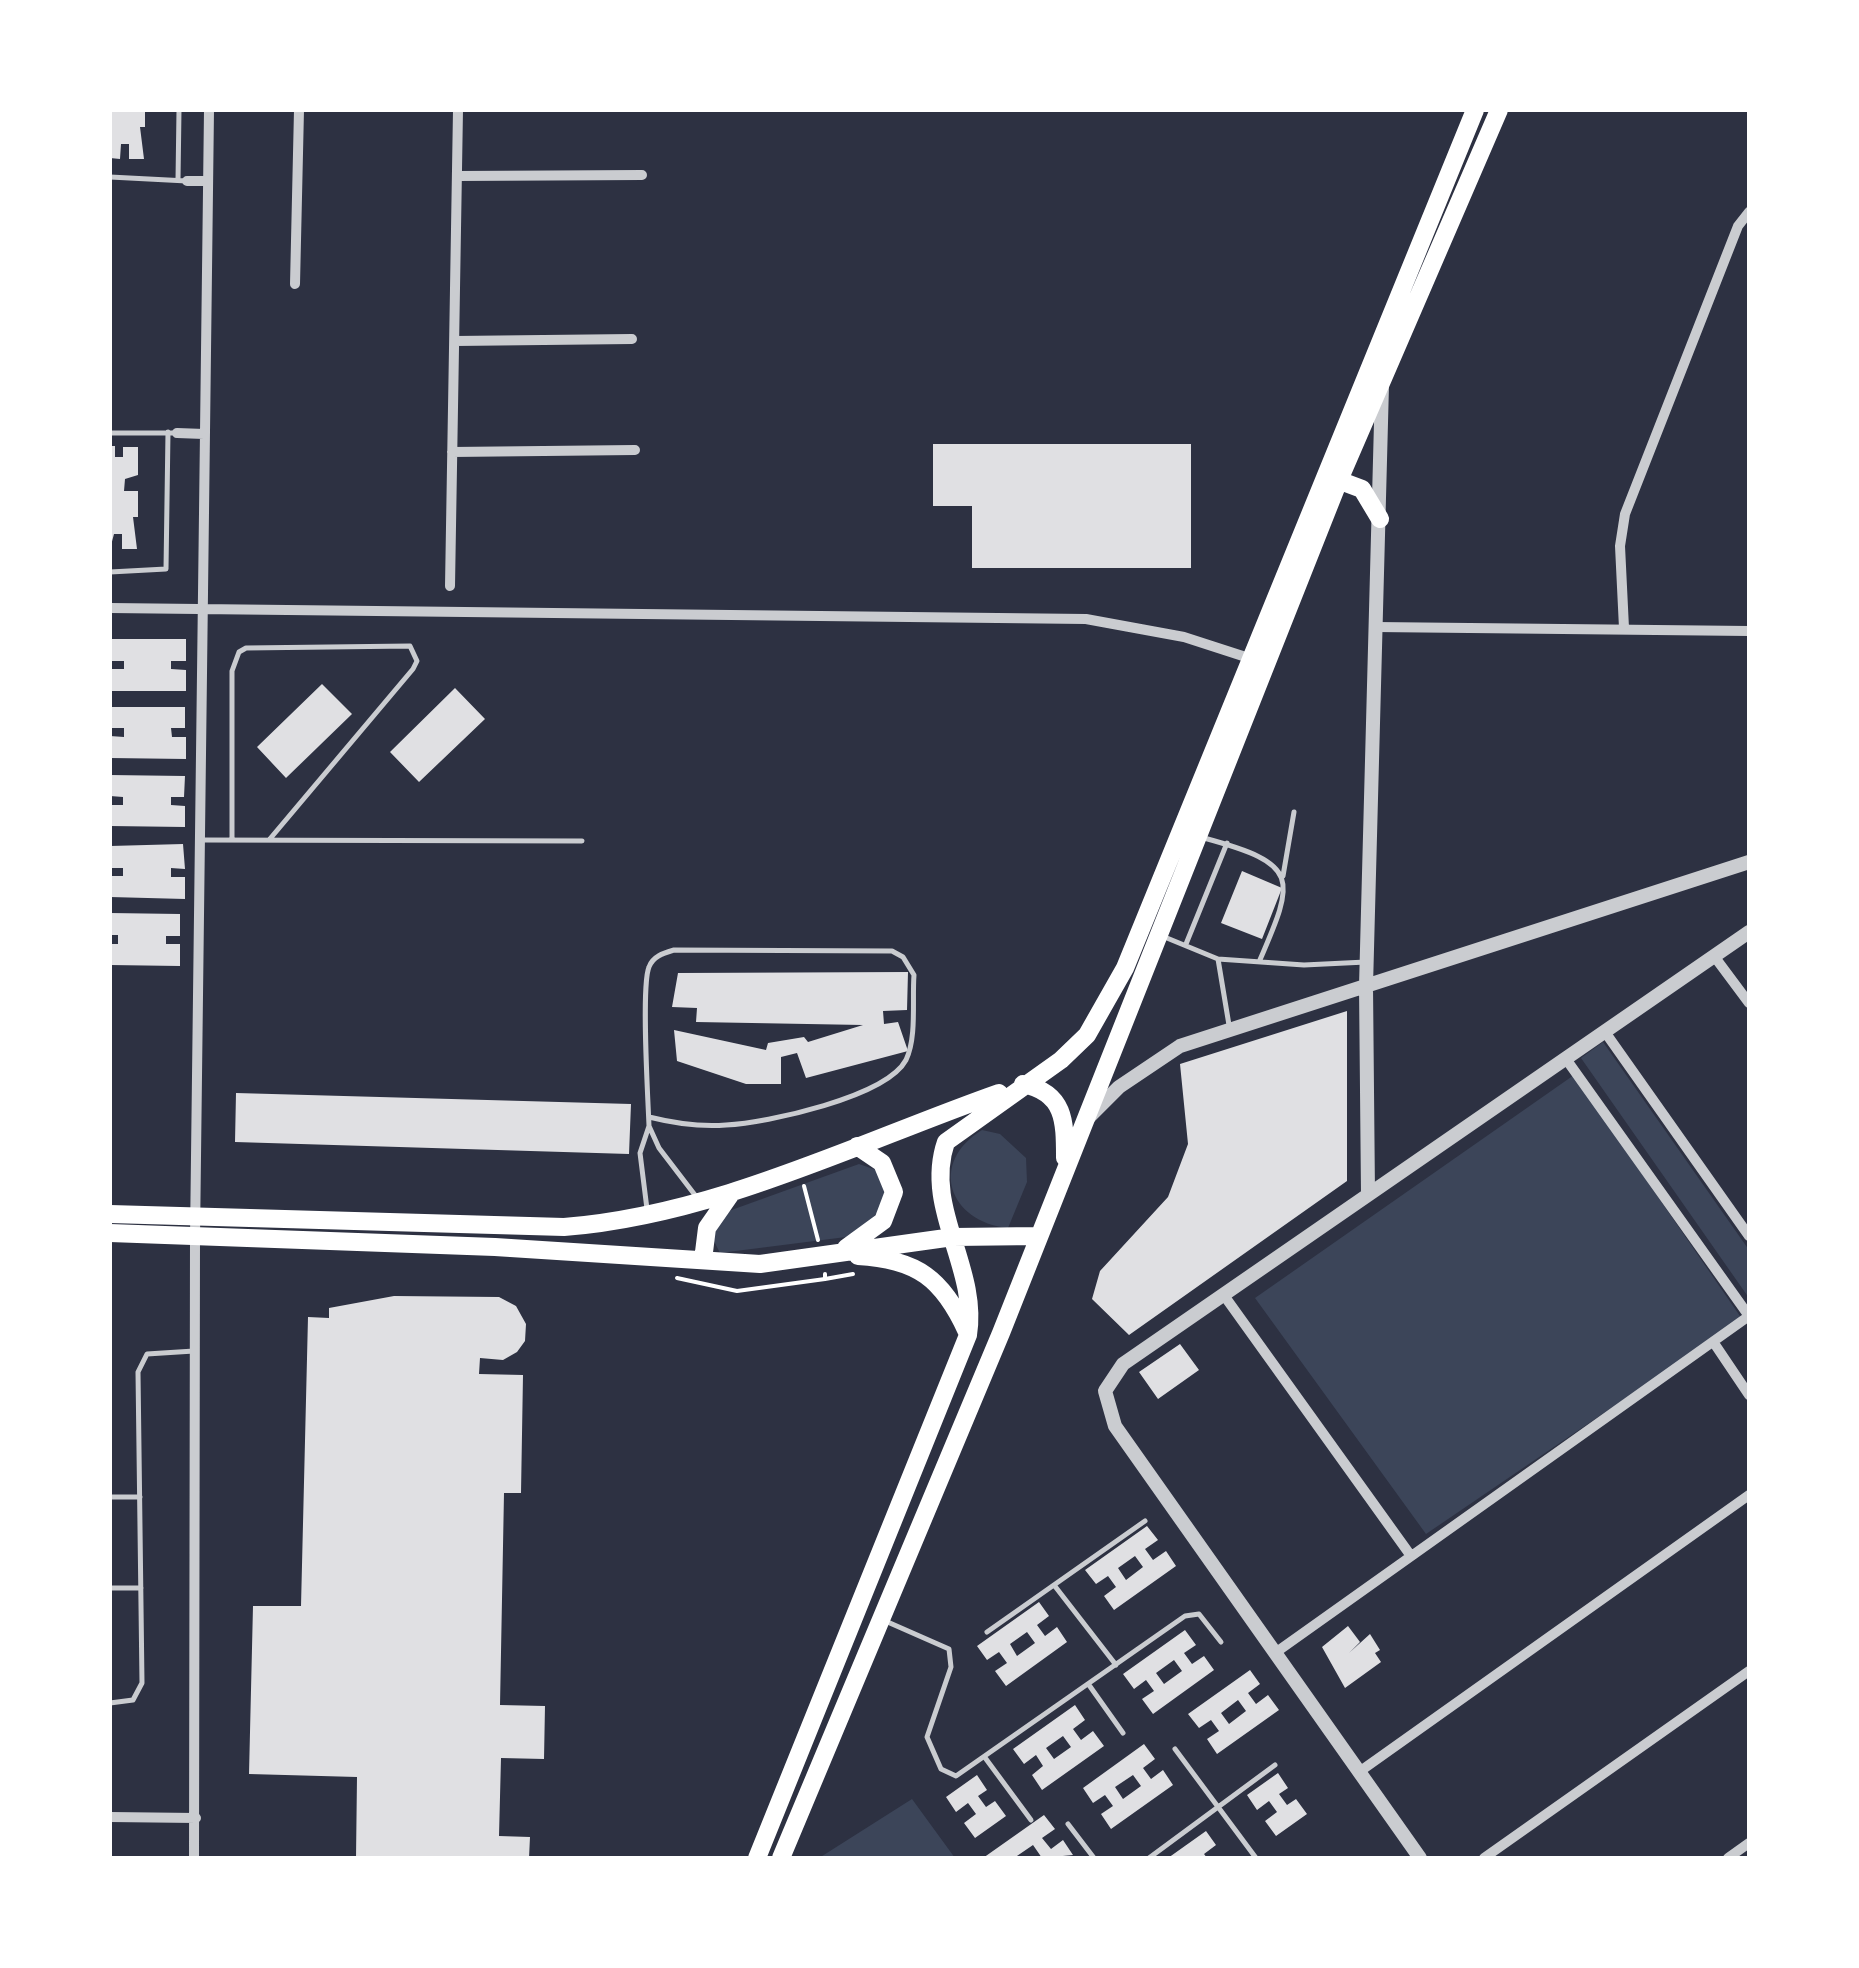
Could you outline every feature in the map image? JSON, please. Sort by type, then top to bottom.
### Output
[{"type":"main road","points":[[781,1858],[1160,936],[1475,110]]},
{"type":"main road","points":[[757,1858],[968,1335],[970,1299],[939,1184],[946,1142],[1061,1060],[1101,1014],[1133,950],[1332,477],[1382,379],[1499,110]]},
{"type":"main road","points":[[1332,477],[1362,488],[1380,518]]},
{"type":"main road","points":[[110,1232],[196,1227],[564,1228],[648,1215],[734,1191],[1023,1084],[1040,1088],[1059,1103],[1064,1115],[1064,1169]]},
{"type":"main road","points":[[832,1253],[883,1221],[894,1192],[882,1162],[857,1146]]},
{"type":"main road","points":[[703,1260],[707,1228],[716,1209],[734,1191]]},
{"type":"main road","points":[[110,1214],[196,1227],[760,1264],[953,1237],[1038,1236]]},
{"type":"main road","points":[[832,1253],[884,1259],[922,1271],[952,1299],[968,1335]]},
{"type":"street","points":[[194,1858],[196,1227],[209,110]]},
{"type":"street","points":[[295,284],[299,110]]},
{"type":"street","points":[[450,586],[458,110]]},
{"type":"street","points":[[458,176],[642,175]]},
{"type":"street","points":[[182,181],[208,182]]},
{"type":"street","points":[[1624,628],[1620,546],[1625,514],[1738,226],[1749,212]]},
{"type":"street","points":[[455,341],[632,338]]},
{"type":"street","points":[[1368,1194],[1366,986],[1382,379]]},
{"type":"street","points":[[172,432],[204,434]]},
{"type":"street","points":[[452,452],[634,450]]},
{"type":"street","points":[[110,608],[1086,618],[1184,637],[1253,659]]},
{"type":"street","points":[[1376,627],[1749,630]]},
{"type":"street","points":[[1085,1121],[1149,1064],[1229,1028],[1749,862]]},
{"type":"street","points":[[1415,1854],[1114,1426],[1105,1390],[1123,1364],[1749,932]]},
{"type":"street","points":[[1714,956],[1749,1004]]},
{"type":"street","points":[[1605,1032],[1749,1236]]},
{"type":"street","points":[[1276,1653],[1749,1316],[1566,1059]]},
{"type":"street","points":[[1223,1294],[1411,1556]]},
{"type":"street","points":[[1714,1343],[1749,1394]]},
{"type":"street","points":[[1359,1772],[1749,1495]]},
{"type":"street","points":[[1484,1858],[1749,1671]]},
{"type":"street","points":[[110,1817],[196,1818]]},
{"type":"street","points":[[1728,1858],[1749,1843]]},
{"type":"lane","points":[[110,177],[182,181],[179,110]]},
{"type":"lane","points":[[110,433],[172,432],[166,569],[110,572]]},
{"type":"lane","points":[[232,840],[232,671],[239,652],[246,648],[410,646],[416,661],[413,669],[269,840]]},
{"type":"lane","points":[[1282,876],[1294,812]]},
{"type":"lane","points":[[1199,836],[1264,857],[1282,876],[1288,892],[1259,962]]},
{"type":"lane","points":[[202,840],[582,841]]},
{"type":"lane","points":[[1186,944],[1227,843]]},
{"type":"lane","points":[[1160,936],[1218,959],[1367,962]]},
{"type":"lane","points":[[648,1215],[640,1154],[649,1126],[648,971],[660,954],[674,950],[892,951],[909,965],[914,975],[910,1044],[899,1070],[882,1084],[769,1118],[726,1125],[649,1117]]},
{"type":"lane","points":[[1218,959],[1229,1028]]},
{"type":"lane","points":[[649,1126],[659,1148],[700,1202]]},
{"type":"lane","points":[[110,1703],[133,1700],[140,1693],[140,1362],[157,1352],[196,1351]]},
{"type":"lane","points":[[110,1497],[140,1497]]},
{"type":"lane","points":[[987,1632],[1145,1521]]},
{"type":"lane","points":[[1054,1585],[1116,1665]]},
{"type":"lane","points":[[110,1588],[141,1588]]},
{"type":"lane","points":[[880,1619],[943,1643],[949,1650],[951,1667],[927,1736],[941,1769],[956,1776],[986,1759],[1192,1613],[1205,1619],[1221,1642]]},
{"type":"lane","points":[[1088,1685],[1122,1733]]},
{"type":"lane","points":[[1175,1749],[1256,1858]]},
{"type":"lane","points":[[986,1759],[1031,1820]]},
{"type":"lane","points":[[1149,1858],[1275,1765]]},
{"type":"lane","points":[[1068,1824],[1094,1858]]},
{"type":"path","points":[[799,1168],[832,1253]]},
{"type":"shaded area","points":[[1603,1042],[1749,1250],[1749,1298],[1581,1058]]},
{"type":"shaded area","points":[[1574,1075],[1742,1319],[1426,1534],[1255,1298]]},
{"type":"shaded area","points":[[982,1130],[1000,1134],[1026,1158],[1027,1182],[1008,1228],[971,1215],[953,1189],[955,1158],[965,1143]]},
{"type":"shaded area","points":[[859,1164],[882,1172],[887,1200],[867,1225],[846,1237],[720,1253],[714,1241],[715,1222],[726,1212]]},
{"type":"shaded area","points":[[912,1799],[955,1858],[819,1858]]},
{"type":"building","points":[[110,110],[145,110],[145,127],[140,127],[144,159],[129,159],[129,144],[121,144],[120,159],[110,158]]},
{"type":"building","points":[[933,444],[1191,444],[1191,568],[972,568],[972,506],[933,506]]},
{"type":"building","points":[[110,446],[115,446],[115,457],[123,457],[123,447],[138,447],[138,475],[125,479],[124,491],[138,491],[138,517],[133,517],[137,549],[122,549],[122,534],[114,534],[110,549]]},
{"type":"building","points":[[110,639],[186,639],[186,661],[171,661],[171,669],[186,670],[186,691],[110,691],[110,669],[124,669],[124,661],[110,661]]},
{"type":"building","points":[[322,684],[352,714],[286,778],[257,747]]},
{"type":"building","points":[[455,688],[485,719],[419,782],[390,752]]},
{"type":"building","points":[[110,707],[185,707],[185,728],[171,728],[172,737],[186,737],[186,759],[110,758],[110,736],[124,737],[124,728],[110,728]]},
{"type":"building","points":[[110,775],[185,776],[184,797],[171,797],[171,805],[185,806],[185,827],[110,826],[110,805],[123,805],[123,797],[110,796]]},
{"type":"building","points":[[183,844],[185,869],[171,868],[171,877],[185,877],[185,899],[110,897],[110,876],[123,876],[123,868],[110,868],[110,846]]},
{"type":"building","points":[[1242,871],[1282,888],[1262,939],[1221,923]]},
{"type":"building","points":[[110,913],[180,914],[180,936],[166,936],[166,944],[180,944],[180,966],[110,965],[110,944],[118,944],[118,935],[110,935]]},
{"type":"building","points":[[908,972],[907,1010],[883,1011],[884,1024],[898,1022],[908,1051],[806,1078],[797,1053],[781,1057],[781,1084],[746,1084],[677,1061],[674,1030],[766,1050],[768,1043],[804,1037],[808,1042],[863,1025],[696,1022],[697,1008],[672,1007],[678,973]]},
{"type":"building","points":[[1347,1011],[1347,1181],[1129,1335],[1092,1299],[1100,1271],[1168,1197],[1188,1144],[1180,1064]]},
{"type":"building","points":[[236,1093],[631,1104],[629,1154],[235,1142]]},
{"type":"building","points":[[394,1296],[499,1297],[516,1306],[526,1324],[525,1341],[517,1352],[503,1360],[480,1358],[479,1374],[523,1375],[521,1493],[504,1493],[500,1705],[545,1706],[544,1759],[501,1758],[499,1836],[530,1837],[529,1858],[356,1858],[357,1777],[249,1774],[253,1606],[301,1606],[308,1317],[329,1318],[329,1308]]},
{"type":"building","points":[[1180,1344],[1199,1370],[1158,1399],[1139,1372]]},
{"type":"building","points":[[1147,1526],[1158,1540],[1145,1549],[1153,1560],[1166,1551],[1176,1566],[1114,1610],[1104,1596],[1116,1587],[1108,1576],[1096,1584],[1085,1570]],"holes":[[[1135,1556],[1143,1567],[1126,1580],[1118,1568]]]},
{"type":"building","points":[[1039,1602],[1049,1616],[1037,1625],[1045,1636],[1057,1627],[1067,1642],[1006,1686],[995,1671],[1007,1663],[999,1652],[987,1660],[977,1646]],"holes":[[[1027,1632],[1035,1643],[1017,1656],[1010,1644]]]},
{"type":"building","points":[[1348,1626],[1360,1642],[1349,1653],[1370,1634],[1380,1650],[1375,1653],[1381,1662],[1345,1688],[1322,1647]]},
{"type":"building","points":[[1185,1630],[1196,1645],[1184,1653],[1192,1664],[1204,1656],[1214,1670],[1153,1714],[1142,1699],[1154,1691],[1146,1680],[1134,1689],[1123,1674]],"holes":[[[1174,1660],[1182,1671],[1164,1684],[1156,1673]]]},
{"type":"building","points":[[1250,1670],[1260,1684],[1248,1693],[1256,1704],[1268,1695],[1279,1710],[1217,1754],[1207,1739],[1219,1731],[1211,1720],[1199,1728],[1188,1714]],"holes":[[[1238,1700],[1246,1711],[1229,1724],[1221,1713]]]},
{"type":"building","points":[[1075,1705],[1085,1720],[1073,1729],[1081,1740],[1093,1731],[1104,1746],[1042,1790],[1032,1775],[1043,1766],[1036,1755],[1024,1764],[1013,1749]],"holes":[[[1063,1736],[1071,1747],[1054,1759],[1046,1748]]]},
{"type":"building","points":[[1144,1744],[1155,1759],[1143,1768],[1151,1779],[1163,1770],[1173,1785],[1111,1829],[1101,1814],[1113,1806],[1105,1795],[1093,1803],[1083,1788]],"holes":[[[1133,1775],[1141,1786],[1123,1799],[1115,1787]]]},
{"type":"building","points":[[1278,1773],[1288,1788],[1279,1794],[1287,1805],[1296,1799],[1307,1814],[1276,1836],[1265,1821],[1277,1812],[1269,1801],[1257,1810],[1247,1795]]},
{"type":"building","points":[[977,1775],[987,1790],[978,1796],[986,1807],[995,1801],[1006,1816],[975,1838],[964,1823],[976,1814],[968,1803],[956,1812],[946,1797]]},
{"type":"building","points":[[1044,1815],[1055,1829],[1042,1838],[1051,1849],[1063,1840],[1073,1855],[1042,1858],[1033,1845],[1014,1858],[983,1858]]},
{"type":"building","points":[[1206,1831],[1216,1845],[1204,1854],[1207,1858],[1168,1858]]}]
